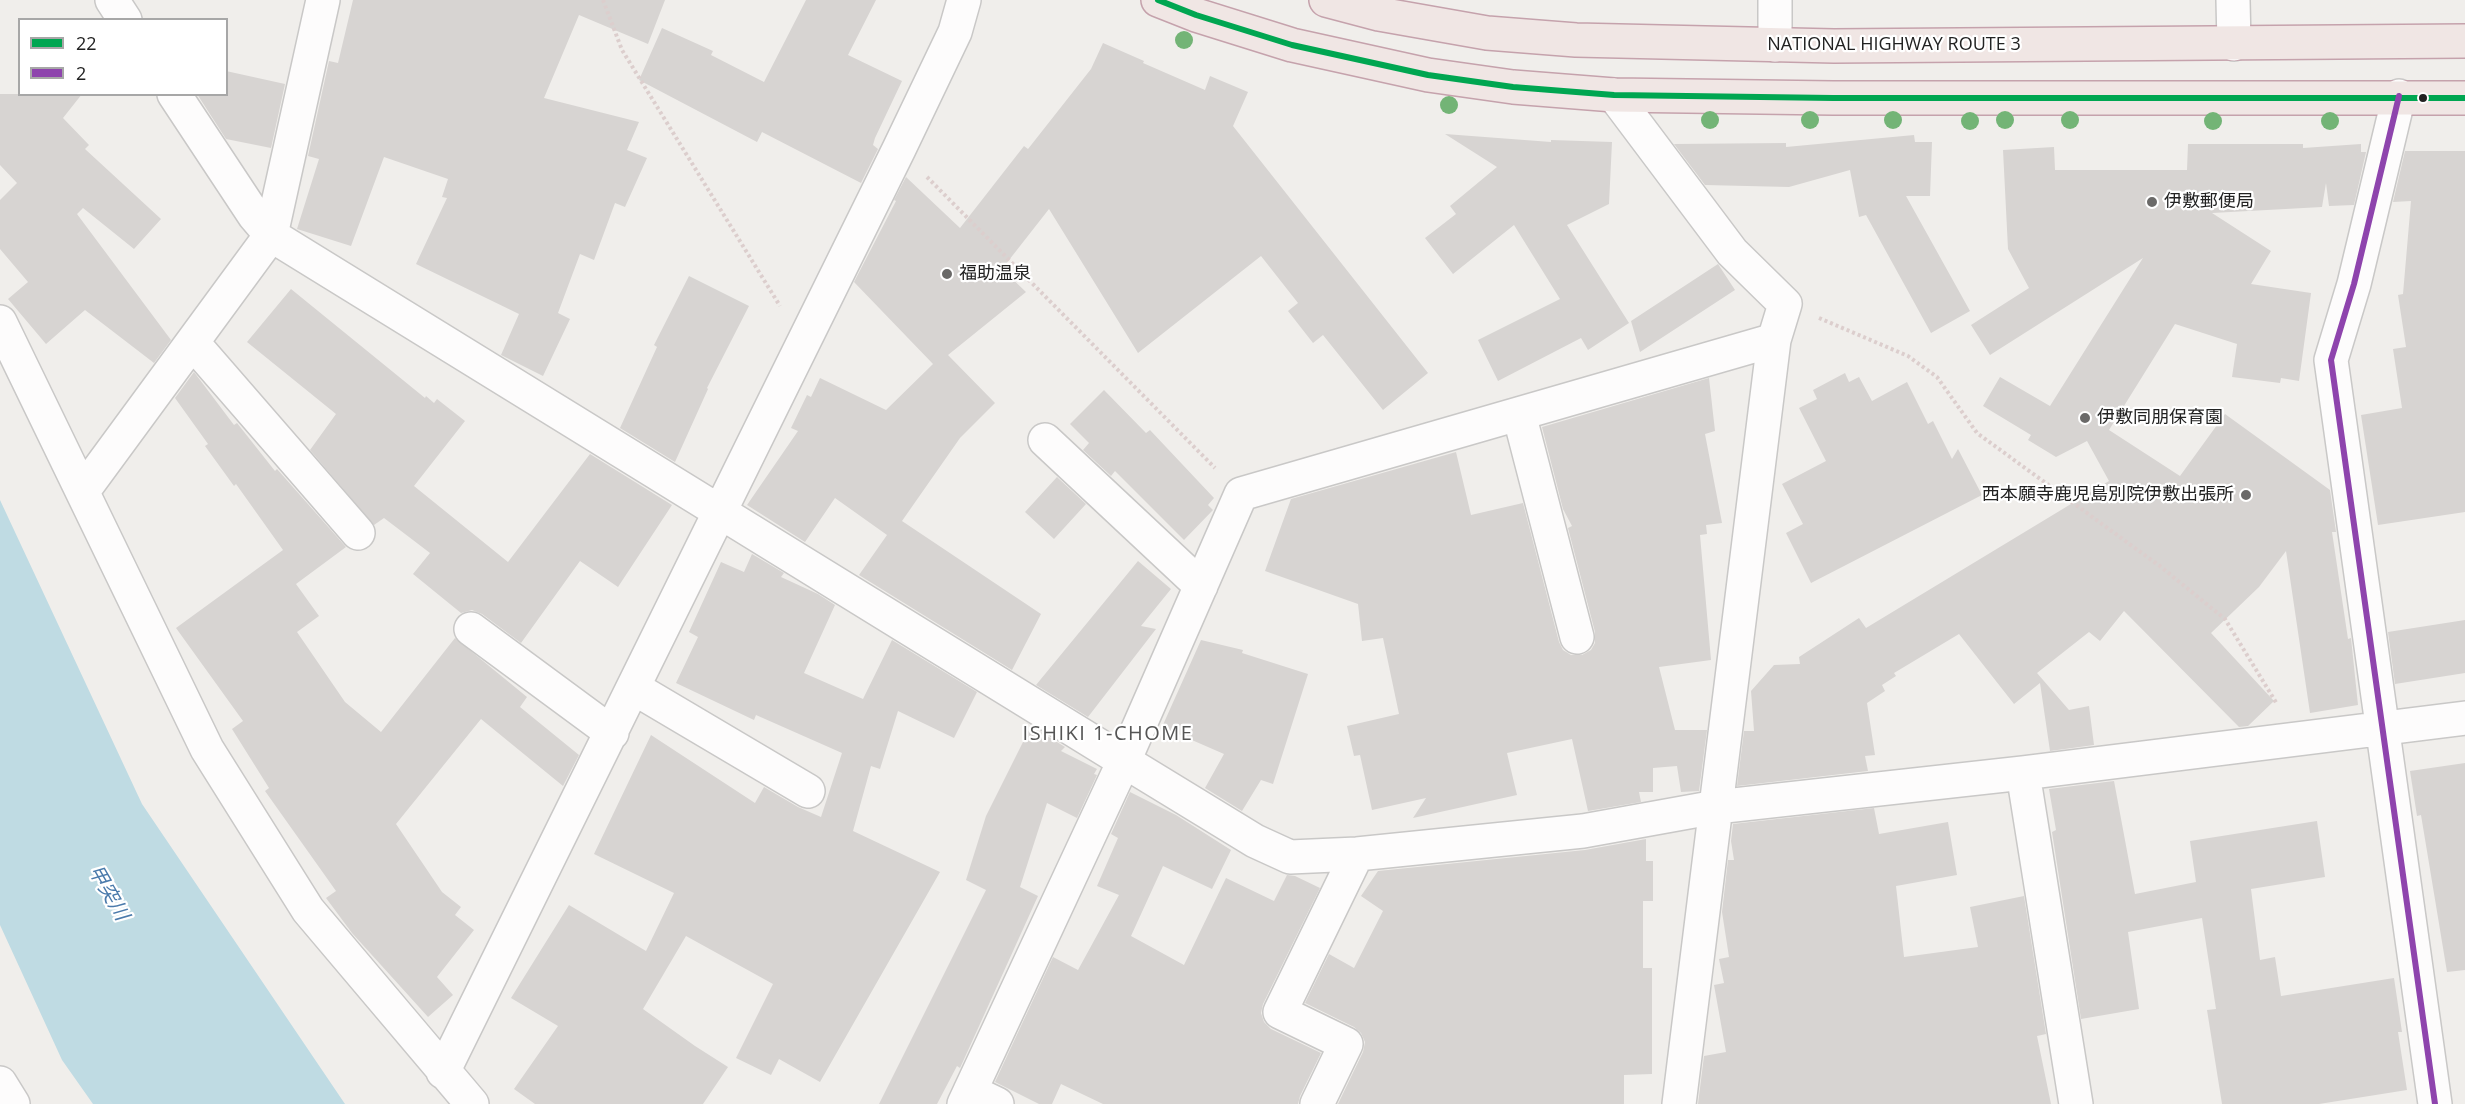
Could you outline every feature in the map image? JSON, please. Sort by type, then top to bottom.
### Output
[{"type":"highway","points":[[1158,0],[1196,15],[1292,45],[1428,75],[1513,87],[1614,95],[1833,98],[2399,96],[2465,98]]},
{"type":"highway","name":"NATIONAL HIGHWAY ROUTE 3","points":[[1326,0],[1379,14],[1415,10],[1487,33],[1575,40],[1775,45],[2465,41]]},
{"type":"street","points":[[112,0],[123,18]]},
{"type":"street","points":[[82,491],[271,234],[323,0]]},
{"type":"street","points":[[443,1072],[612,733],[955,32],[964,0]]},
{"type":"street","points":[[1775,0],[1775,45]]},
{"type":"street","points":[[2233,0],[2234,44]]},
{"type":"street","points":[[1614,95],[1732,252],[1785,304],[1774,340],[1679,1104]]},
{"type":"street","points":[[175,96],[254,215],[271,234],[1124,761],[1255,841],[1290,857],[1356,854],[1582,831],[1716,807],[2465,718]]},
{"type":"street","points":[[2399,96],[2354,284],[2331,360],[2435,1104]]},
{"type":"street","points":[[0,322],[207,749],[308,910],[472,1104]]},
{"type":"street","points":[[977,1100],[1241,494],[1774,340]]},
{"type":"street","points":[[193,343],[358,533]]},
{"type":"street","points":[[1519,414],[1577,637]]},
{"type":"street","points":[[1046,441],[1201,586]]},
{"type":"street","points":[[471,629],[612,733]]},
{"type":"street","points":[[634,688],[808,791]]},
{"type":"street","points":[[2023,772],[2076,1104]]},
{"type":"street","points":[[1317,1104],[1346,1044],[1280,1012],[1356,854]]},
{"type":"street","points":[[0,1083],[13,1104]]},
{"type":"path","points":[[603,0],[622,50],[802,342]]},
{"type":"path","points":[[898,149],[1241,494]]},
{"type":"path","points":[[1785,304],[1908,356],[1937,377],[1977,433],[2161,567],[2225,619],[2298,739]]},
{"type":"water","name":"甲突川","points":[[0,500],[142,804],[345,1104],[93,1104],[62,1060],[0,925]]},
{"type":"building","points":[[353,0],[665,0],[648,44],[579,15],[544,98],[639,122],[627,150],[647,158],[625,207],[615,203],[594,260],[580,254],[558,313],[570,319],[543,376],[501,355],[519,314],[416,264],[447,198],[442,197],[448,179],[384,157],[351,246],[297,229],[319,159],[308,156],[329,61],[338,63]]},
{"type":"building","points":[[806,0],[876,0],[848,55],[902,81],[875,138],[873,145],[878,149],[861,183],[762,132],[757,142],[639,80],[662,28],[713,51],[711,55],[764,82]]},
{"type":"building","points":[[1103,43],[1205,90],[1210,76],[1248,92],[1233,126],[1428,373],[1383,410],[1323,335],[1313,343],[1288,311],[1298,303],[1261,256],[1138,353],[1049,209],[1002,269],[1026,292],[948,355],[995,403],[960,438],[902,521],[1041,614],[1012,670],[859,575],[887,535],[835,498],[805,542],[747,505],[798,431],[791,428],[807,395],[811,397],[820,378],[886,410],[933,364],[854,282],[906,177],[960,228],[1024,146],[1028,149],[1091,69]]},
{"type":"building","points":[[228,71],[285,84],[271,148],[226,139],[198,96],[228,96]]},
{"type":"building","points":[[0,94],[80,96],[63,118],[89,145],[85,149],[161,219],[134,249],[83,208],[77,214],[171,340],[154,363],[85,310],[46,344],[8,299],[28,282],[0,249],[0,200],[17,183],[0,165]]},
{"type":"building","points":[[1445,134],[1551,142],[1551,140],[1612,142],[1609,204],[1567,225],[1629,323],[1588,350],[1581,338],[1498,381],[1478,340],[1560,299],[1514,225],[1453,274],[1425,238],[1456,214],[1450,206],[1497,167]]},
{"type":"building","points":[[1914,135],[1915,142],[1932,142],[1930,196],[1906,196],[1970,311],[1931,333],[1866,215],[1859,217],[1850,170],[1789,187],[1705,185],[1674,144],[1786,143],[1786,147]]},
{"type":"building","points":[[2188,144],[2303,144],[2303,148],[2361,144],[2361,152],[2366,152],[2354,205],[2329,206],[2326,183],[2322,207],[2212,213],[2271,251],[2251,284],[2311,293],[2299,381],[2281,378],[2280,383],[2232,377],[2237,344],[2175,324],[2109,430],[2180,476],[2225,414],[2330,490],[2336,532],[2332,532],[2348,639],[2351,638],[2358,705],[2310,713],[2286,551],[2259,587],[2211,633],[2274,701],[2248,726],[2239,727],[2124,611],[2100,641],[2089,632],[2037,673],[2069,710],[2089,706],[2094,745],[2050,751],[2040,683],[2014,704],[1959,634],[1894,673],[1896,676],[1882,685],[1885,691],[1867,703],[1875,755],[1865,756],[1868,771],[1737,786],[1744,731],[1754,731],[1751,691],[1774,665],[1800,664],[1799,657],[1859,618],[1866,628],[2109,481],[2087,441],[2056,457],[2028,440],[2031,435],[1983,406],[2000,377],[2050,406],[2143,258],[1990,355],[1971,325],[2029,288],[2008,249],[2003,150],[2054,147],[2055,170],[2187,170]]},
{"type":"building","points":[[2405,151],[2465,151],[2465,512],[2378,525],[2361,415],[2402,408],[2393,349],[2406,347],[2398,295],[2403,294],[2411,201],[2393,202]]},
{"type":"building","points":[[1718,264],[1735,290],[1640,352],[1631,321]]},
{"type":"building","points":[[689,276],[749,306],[707,388],[675,462],[620,428],[657,347],[654,345]]},
{"type":"building","points":[[291,289],[425,398],[426,396],[434,403],[437,399],[465,421],[414,486],[508,562],[590,454],[672,505],[618,587],[580,561],[521,643],[482,614],[472,610],[461,613],[413,574],[430,553],[384,518],[374,525],[310,450],[336,414],[247,342]]},
{"type":"building","points":[[194,372],[234,425],[237,423],[275,471],[277,469],[346,547],[296,584],[319,616],[297,632],[345,702],[381,732],[455,638],[527,697],[520,707],[579,755],[563,786],[481,719],[396,824],[442,892],[461,907],[455,915],[474,930],[437,977],[453,995],[428,1017],[352,933],[326,898],[336,891],[265,791],[269,788],[232,729],[243,721],[176,628],[283,550],[236,484],[234,486],[205,446],[208,444],[175,398]]},
{"type":"building","points":[[1845,373],[1849,382],[1859,377],[1872,401],[1907,382],[1928,424],[1933,421],[1952,459],[1958,449],[1982,495],[1811,583],[1786,533],[1803,524],[1782,484],[1826,461],[1799,408],[1817,399],[1813,390]]},
{"type":"building","points":[[1709,378],[1715,431],[1705,434],[1722,523],[1706,525],[1707,534],[1700,535],[1711,660],[1659,667],[1675,730],[1707,730],[1699,791],[1681,792],[1677,766],[1653,768],[1653,792],[1639,792],[1641,802],[1588,811],[1572,739],[1507,753],[1517,795],[1413,818],[1426,798],[1372,810],[1360,755],[1354,756],[1347,726],[1399,714],[1383,638],[1362,641],[1358,604],[1265,571],[1291,499],[1456,452],[1471,515],[1523,503],[1559,642],[1563,650],[1571,655],[1582,655],[1591,650],[1595,643],[1595,632],[1568,528],[1572,526],[1563,509],[1542,427]]},
{"type":"building","points":[[1104,390],[1146,433],[1150,430],[1214,498],[1208,505],[1213,510],[1184,540],[1115,471],[1111,476],[1083,450],[1089,443],[1070,424]]},
{"type":"building","points":[[1057,477],[1086,504],[1054,539],[1025,512]]},
{"type":"building","points":[[752,554],[784,573],[781,577],[818,594],[835,605],[804,673],[863,699],[892,640],[977,692],[954,738],[898,711],[880,769],[871,766],[853,831],[940,872],[820,1082],[779,1059],[771,1075],[736,1058],[773,984],[686,936],[643,1009],[728,1067],[703,1104],[535,1104],[514,1089],[558,1026],[511,998],[569,905],[646,951],[674,893],[594,854],[651,735],[755,803],[764,787],[798,807],[821,817],[842,753],[756,715],[754,720],[676,683],[698,637],[689,632],[721,562],[744,572]]},
{"type":"building","points":[[1138,561],[1171,589],[1141,626],[1156,629],[1088,717],[1036,685]]},
{"type":"building","points":[[2465,620],[2465,673],[2395,684],[2388,632]]},
{"type":"building","points":[[1201,640],[1243,650],[1242,653],[1308,674],[1273,784],[1261,780],[1242,811],[1205,788],[1224,754],[1162,727]]},
{"type":"building","points":[[1031,726],[1065,747],[1061,751],[1097,769],[1094,774],[1097,775],[1077,818],[1047,803],[1020,887],[1038,896],[960,1068],[957,1066],[937,1104],[879,1104],[986,890],[966,880],[986,816]]},
{"type":"building","points":[[2465,763],[2465,970],[2447,972],[2421,815],[2417,816],[2410,771]]},
{"type":"building","points":[[2114,781],[2135,894],[2196,882],[2190,841],[2317,821],[2325,877],[2251,889],[2260,960],[2275,957],[2281,996],[2394,978],[2402,1032],[2398,1032],[2407,1090],[2319,1104],[2222,1104],[2207,1010],[2216,1009],[2202,918],[2128,932],[2139,1009],[2081,1019],[2052,832],[2056,830],[2049,789]]},
{"type":"building","points":[[1130,792],[1176,815],[1231,850],[1212,889],[1163,866],[1131,936],[1184,965],[1226,878],[1274,901],[1287,875],[1295,876],[1320,888],[1263,1004],[1261,1013],[1264,1022],[1271,1029],[1321,1053],[1298,1104],[1103,1104],[1061,1084],[1052,1104],[1039,1104],[995,1082],[1053,957],[1078,970],[1119,895],[1097,886],[1118,838],[1111,834]]},
{"type":"building","points":[[1874,808],[1879,834],[1948,822],[1957,875],[1896,886],[1904,957],[1978,947],[1970,907],[2024,896],[2046,1034],[2037,1036],[2051,1104],[1698,1104],[1704,1056],[1726,1052],[1714,985],[1724,983],[1719,959],[1729,957],[1722,912],[1728,860],[1734,860],[1731,841],[1733,824]]},
{"type":"building","points":[[1646,839],[1646,861],[1653,861],[1653,901],[1643,901],[1643,968],[1652,968],[1652,1074],[1624,1075],[1624,1104],[1338,1104],[1363,1052],[1365,1042],[1361,1033],[1354,1027],[1305,1003],[1329,954],[1354,968],[1383,911],[1361,896],[1378,871],[1585,850]]},
{"type":"transit line","name":"22","points":[[1158,0],[1196,15],[1292,45],[1428,75],[1513,87],[1614,95],[1833,98],[2465,98]]},
{"type":"transit line","name":"2","points":[[2399,96],[2354,284],[2331,360],[2435,1104]]},
{"type":"place","name":"伊敷郵便局","points":[[2152,202]]},
{"type":"place","name":"福助温泉","points":[[947,274]]},
{"type":"place","name":"伊敷同朋保育園","points":[[2085,418]]},
{"type":"place","name":"西本願寺鹿児島別院伊敷出張所","points":[[2246,495]]},
{"type":"district","name":"ISHIKI 1-CHOME","points":[[1108,734]]}]
